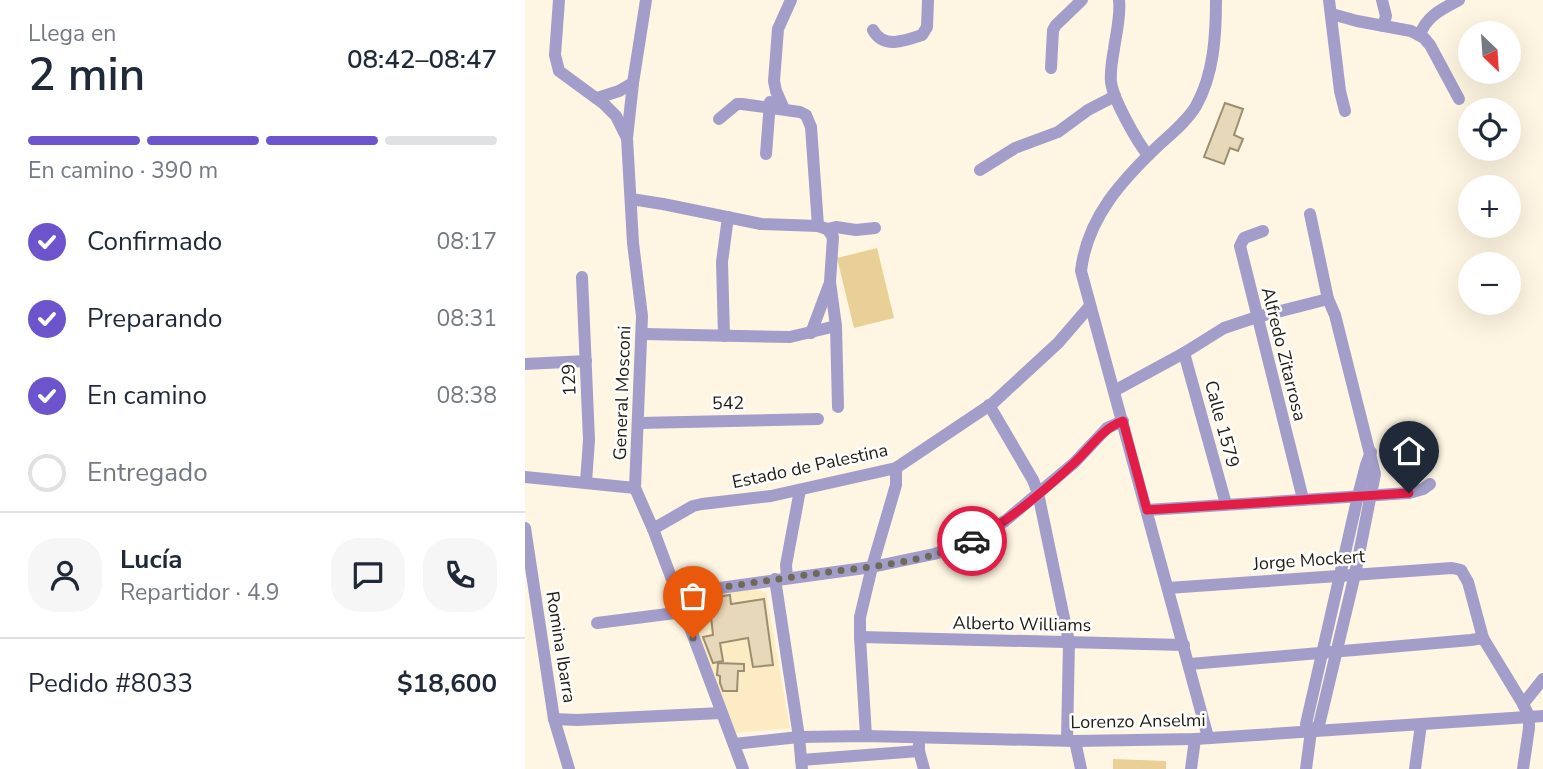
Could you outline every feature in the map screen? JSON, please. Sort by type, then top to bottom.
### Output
[{"type":"street","points":[[559,0],[555,55],[557,66],[563,75],[597,98],[616,116],[627,138]]},
{"type":"street","name":"General Mosconi","points":[[646,0],[627,138],[633,243],[643,334],[635,488],[743,769]]},
{"type":"street","points":[[766,153],[778,29],[791,0]]},
{"type":"street","points":[[873,30],[875,35],[888,43],[922,35],[927,27],[928,0]]},
{"type":"street","points":[[1051,68],[1053,30],[1082,0]]},
{"type":"street","points":[[1119,0],[1111,85],[1140,147],[1148,155]]},
{"type":"street","points":[[1191,769],[1202,738],[1190,664],[1081,271],[1093,224],[1108,201],[1198,103],[1212,58],[1216,0]]},
{"type":"street","points":[[1329,0],[1340,92],[1345,111]]},
{"type":"street","points":[[1382,0],[1385,16],[1383,26]]},
{"type":"street","points":[[1420,35],[1423,25],[1432,16],[1459,0]]},
{"type":"street","points":[[1332,14],[1420,35],[1430,45],[1458,98]]},
{"type":"street","points":[[774,81],[784,109]]},
{"type":"street","points":[[597,98],[633,83]]},
{"type":"street","points":[[980,170],[1015,148],[1058,132],[1088,110],[1115,96]]},
{"type":"street","points":[[719,119],[737,104],[804,113],[811,127],[823,227],[833,237],[830,282],[835,326],[838,407]]},
{"type":"street","points":[[631,199],[761,224],[856,230],[875,228]]},
{"type":"street","points":[[1305,769],[1311,731],[1319,725],[1336,651],[1365,495],[1366,465],[1371,452],[1335,315],[1328,299],[1310,214]]},
{"type":"street","points":[[724,336],[722,262],[728,217]]},
{"type":"street","name":"Alfredo Zitarrosa","points":[[1263,230],[1244,238],[1240,246],[1303,499]]},
{"type":"street","name":"129","points":[[582,276],[589,440],[586,482]]},
{"type":"street","points":[[811,333],[830,282]]},
{"type":"street","points":[[1114,391],[1184,354],[1224,328],[1328,299]]},
{"type":"street","name":"Estado de Palestina","points":[[653,529],[693,506],[771,496],[896,468],[989,405],[1058,343],[1090,306]]},
{"type":"street","points":[[643,334],[790,337],[835,326]]},
{"type":"street","name":"Calle 1579","points":[[1184,354],[1226,504]]},
{"type":"street","points":[[525,364],[586,361]]},
{"type":"street","points":[[989,405],[1034,480],[1038,493],[1069,642],[1071,740],[1081,769]]},
{"type":"street","name":"542","points":[[639,423],[818,419]]},
{"type":"street","points":[[676,594],[872,566],[962,546],[1005,521],[1074,463],[1107,428],[1123,421]]},
{"type":"street","points":[[866,736],[860,617],[896,485],[896,468]]},
{"type":"street","points":[[525,477],[635,488]]},
{"type":"street","points":[[1147,510],[1409,493],[1430,484]]},
{"type":"street","points":[[800,490],[781,579],[801,764],[919,751]]},
{"type":"street","name":"Romina Ibarra","points":[[525,528],[554,719],[569,769]]},
{"type":"street","name":"Jorge Mockert","points":[[1168,588],[1452,568],[1461,570],[1465,575],[1482,638]]},
{"type":"street","points":[[1311,731],[1306,724],[1322,652],[1348,575]]},
{"type":"street","points":[[597,623],[683,612]]},
{"type":"street","name":"Alberto Williams","points":[[860,637],[1184,645]]},
{"type":"street","points":[[1190,664],[1482,638],[1529,716],[1523,769]]},
{"type":"street","points":[[1523,704],[1543,679]]},
{"type":"street","points":[[554,719],[721,713]]},
{"type":"street","name":"Lorenzo Anselmi","points":[[734,744],[799,737],[866,736],[1071,740],[1202,738],[1543,716]]},
{"type":"street","points":[[1415,769],[1421,724]]},
{"type":"street","points":[[919,737],[919,751],[924,769]]},
{"type":"shaded area","points":[[877,248],[894,318],[854,328],[837,258]]},
{"type":"shaded area","points":[[755,588],[766,593],[790,728],[734,733],[683,602],[694,596]]},
{"type":"shaded area","points":[[1113,759],[1166,761],[1166,769],[1113,769]]},
{"type":"building","points":[[1225,103],[1243,109],[1234,135],[1243,139],[1238,151],[1230,148],[1224,164],[1204,157]]},
{"type":"building","points":[[730,595],[731,604],[764,599],[773,665],[753,667],[748,638],[720,643],[723,661],[713,663],[703,637],[713,635],[709,598]]},
{"type":"building","points":[[718,663],[744,664],[744,671],[738,671],[737,691],[723,691],[720,676],[717,675]]},
{"type":"way so far","points":[[693,638],[676,594],[872,566],[934,554],[972,541]]},
{"type":"route","points":[[972,541],[1024,506],[1074,463],[1107,428],[1123,421],[1147,510],[1409,493]]}]
